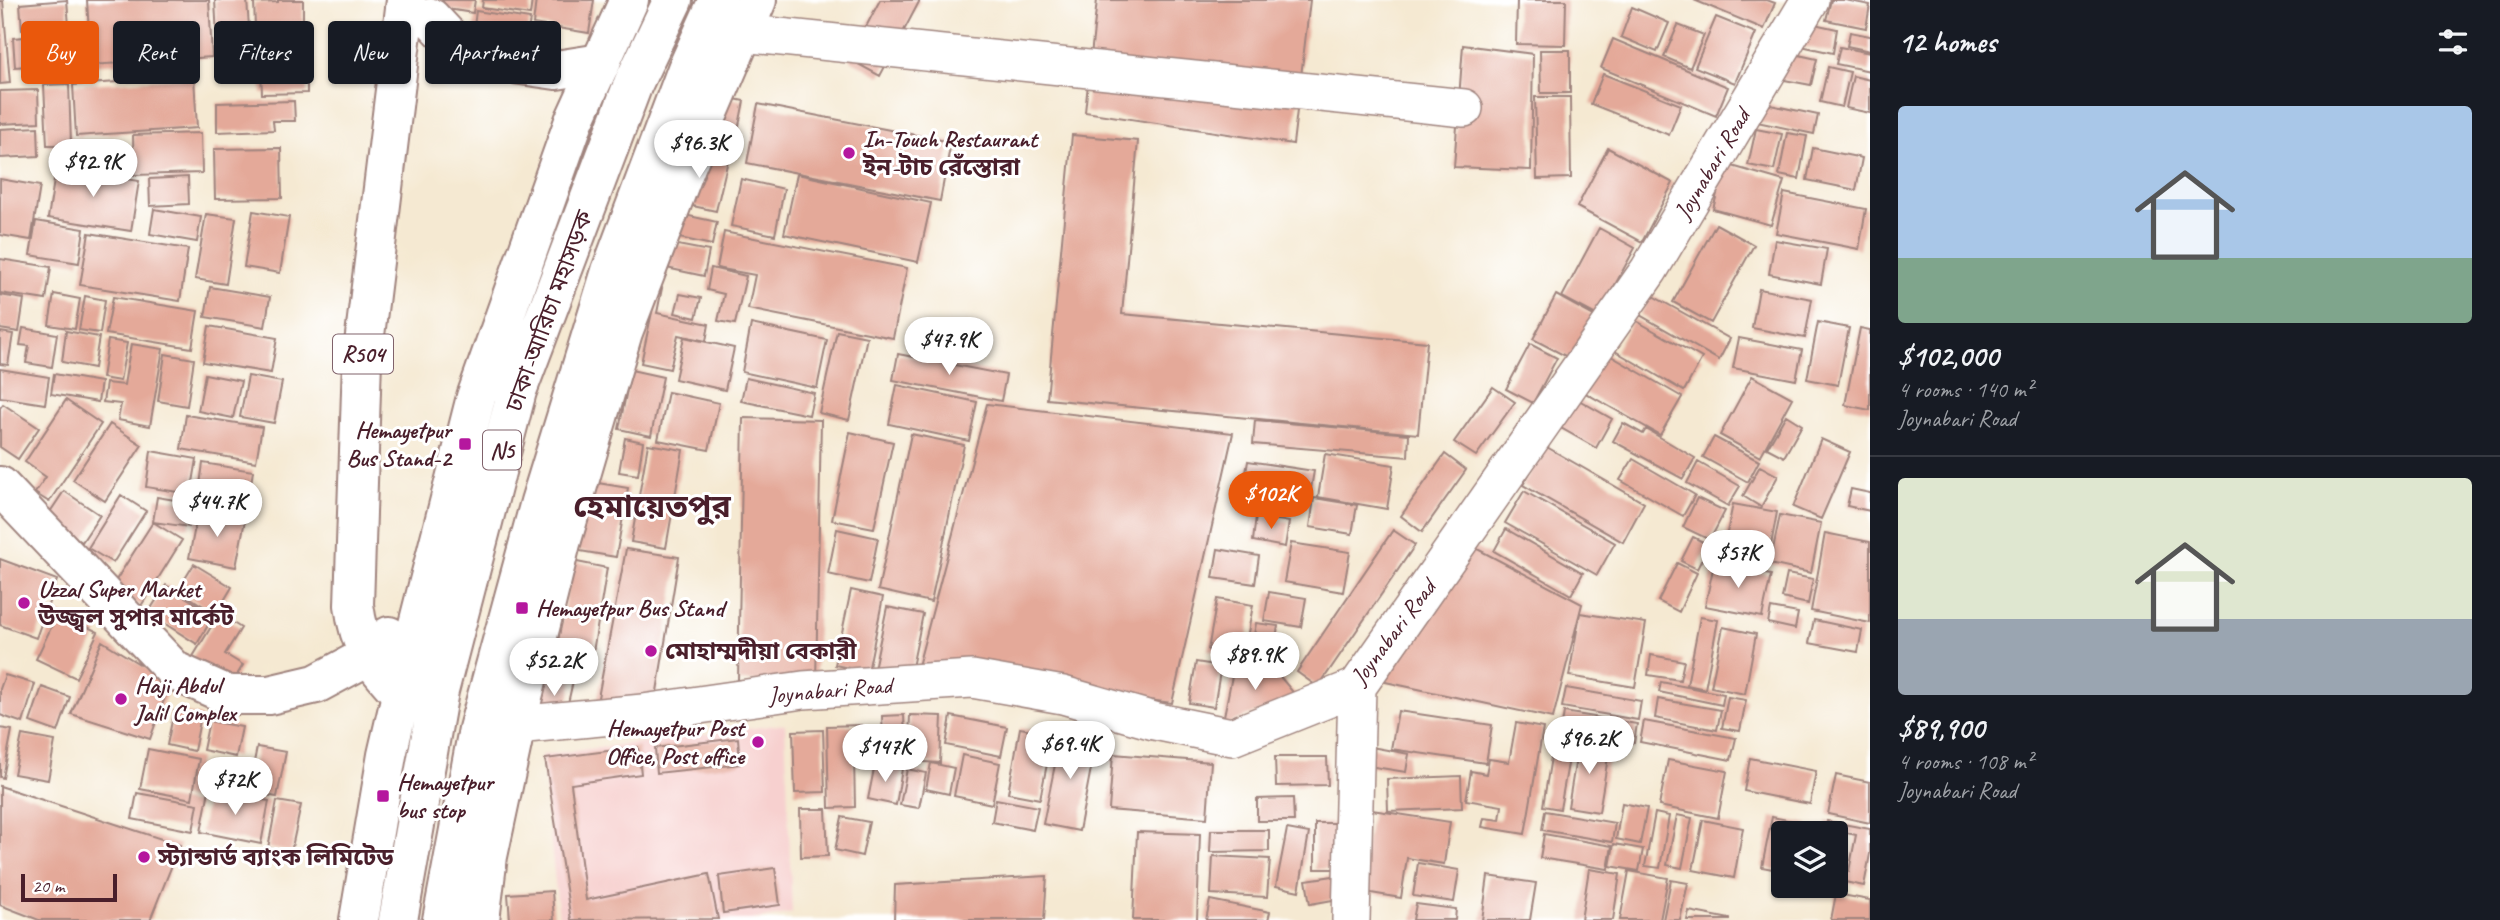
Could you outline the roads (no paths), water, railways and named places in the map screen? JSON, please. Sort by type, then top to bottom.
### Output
[{"type":"main road","points":[[359,920],[387,755],[402,695],[389,649],[574,121],[629,0]]},
{"type":"main road","name":"ঢাকা-আরিচা মহাসড়ক","points":[[398,920],[439,691],[517,391],[633,84],[673,0]]},
{"type":"main road","name":"ঢাকা-আরিচা মহাসড়ক","points":[[442,920],[478,729],[540,502],[611,271],[687,69],[718,0]]},
{"type":"main road","points":[[423,6],[461,50],[507,62],[556,70],[601,63]]},
{"type":"main road","name":"R504","points":[[389,649],[381,603],[389,362],[423,6]]},
{"type":"main road","points":[[480,920],[488,856],[516,725],[561,543],[623,332],[687,164],[749,17]]},
{"type":"main road","points":[[0,486],[175,671],[228,695],[269,695],[316,684],[389,649]]},
{"type":"street","name":"Joynabari Road","points":[[516,725],[643,713],[803,690],[972,679],[1062,695],[1154,721],[1232,737],[1357,687],[1649,270],[1810,0]]},
{"type":"street","points":[[749,17],[1464,108]]},
{"type":"street","points":[[1351,920],[1357,687]]},
{"type":"place","name":"In-Touch Restaurant ইন-টাচ রেঁস্তোরা","points":[[849,153]]},
{"type":"place","name":"Hemayetpur Bus Stand-2","points":[[465,444]]},
{"type":"place","name":"Uzzal Super Market উজ্জ্বল সুপার মার্কেট","points":[[24,603]]},
{"type":"place","name":"Hemayetpur Bus Stand","points":[[522,608]]},
{"type":"place","name":"মোহাম্মদীয়া বেকারী","points":[[651,651]]},
{"type":"place","name":"Haji Abdul Jalil Complex","points":[[121,699]]},
{"type":"place","name":"Hemayetpur Post Office, Post office","points":[[758,742]]},
{"type":"place","name":"Hemayetpur bus stop","points":[[383,796]]},
{"type":"place","name":"স্ট্যান্ডার্ড ব্যাংক লিমিটেড","points":[[144,857]]},
{"type":"district","name":"হেমায়েতপুর","points":[[652,506]]}]
